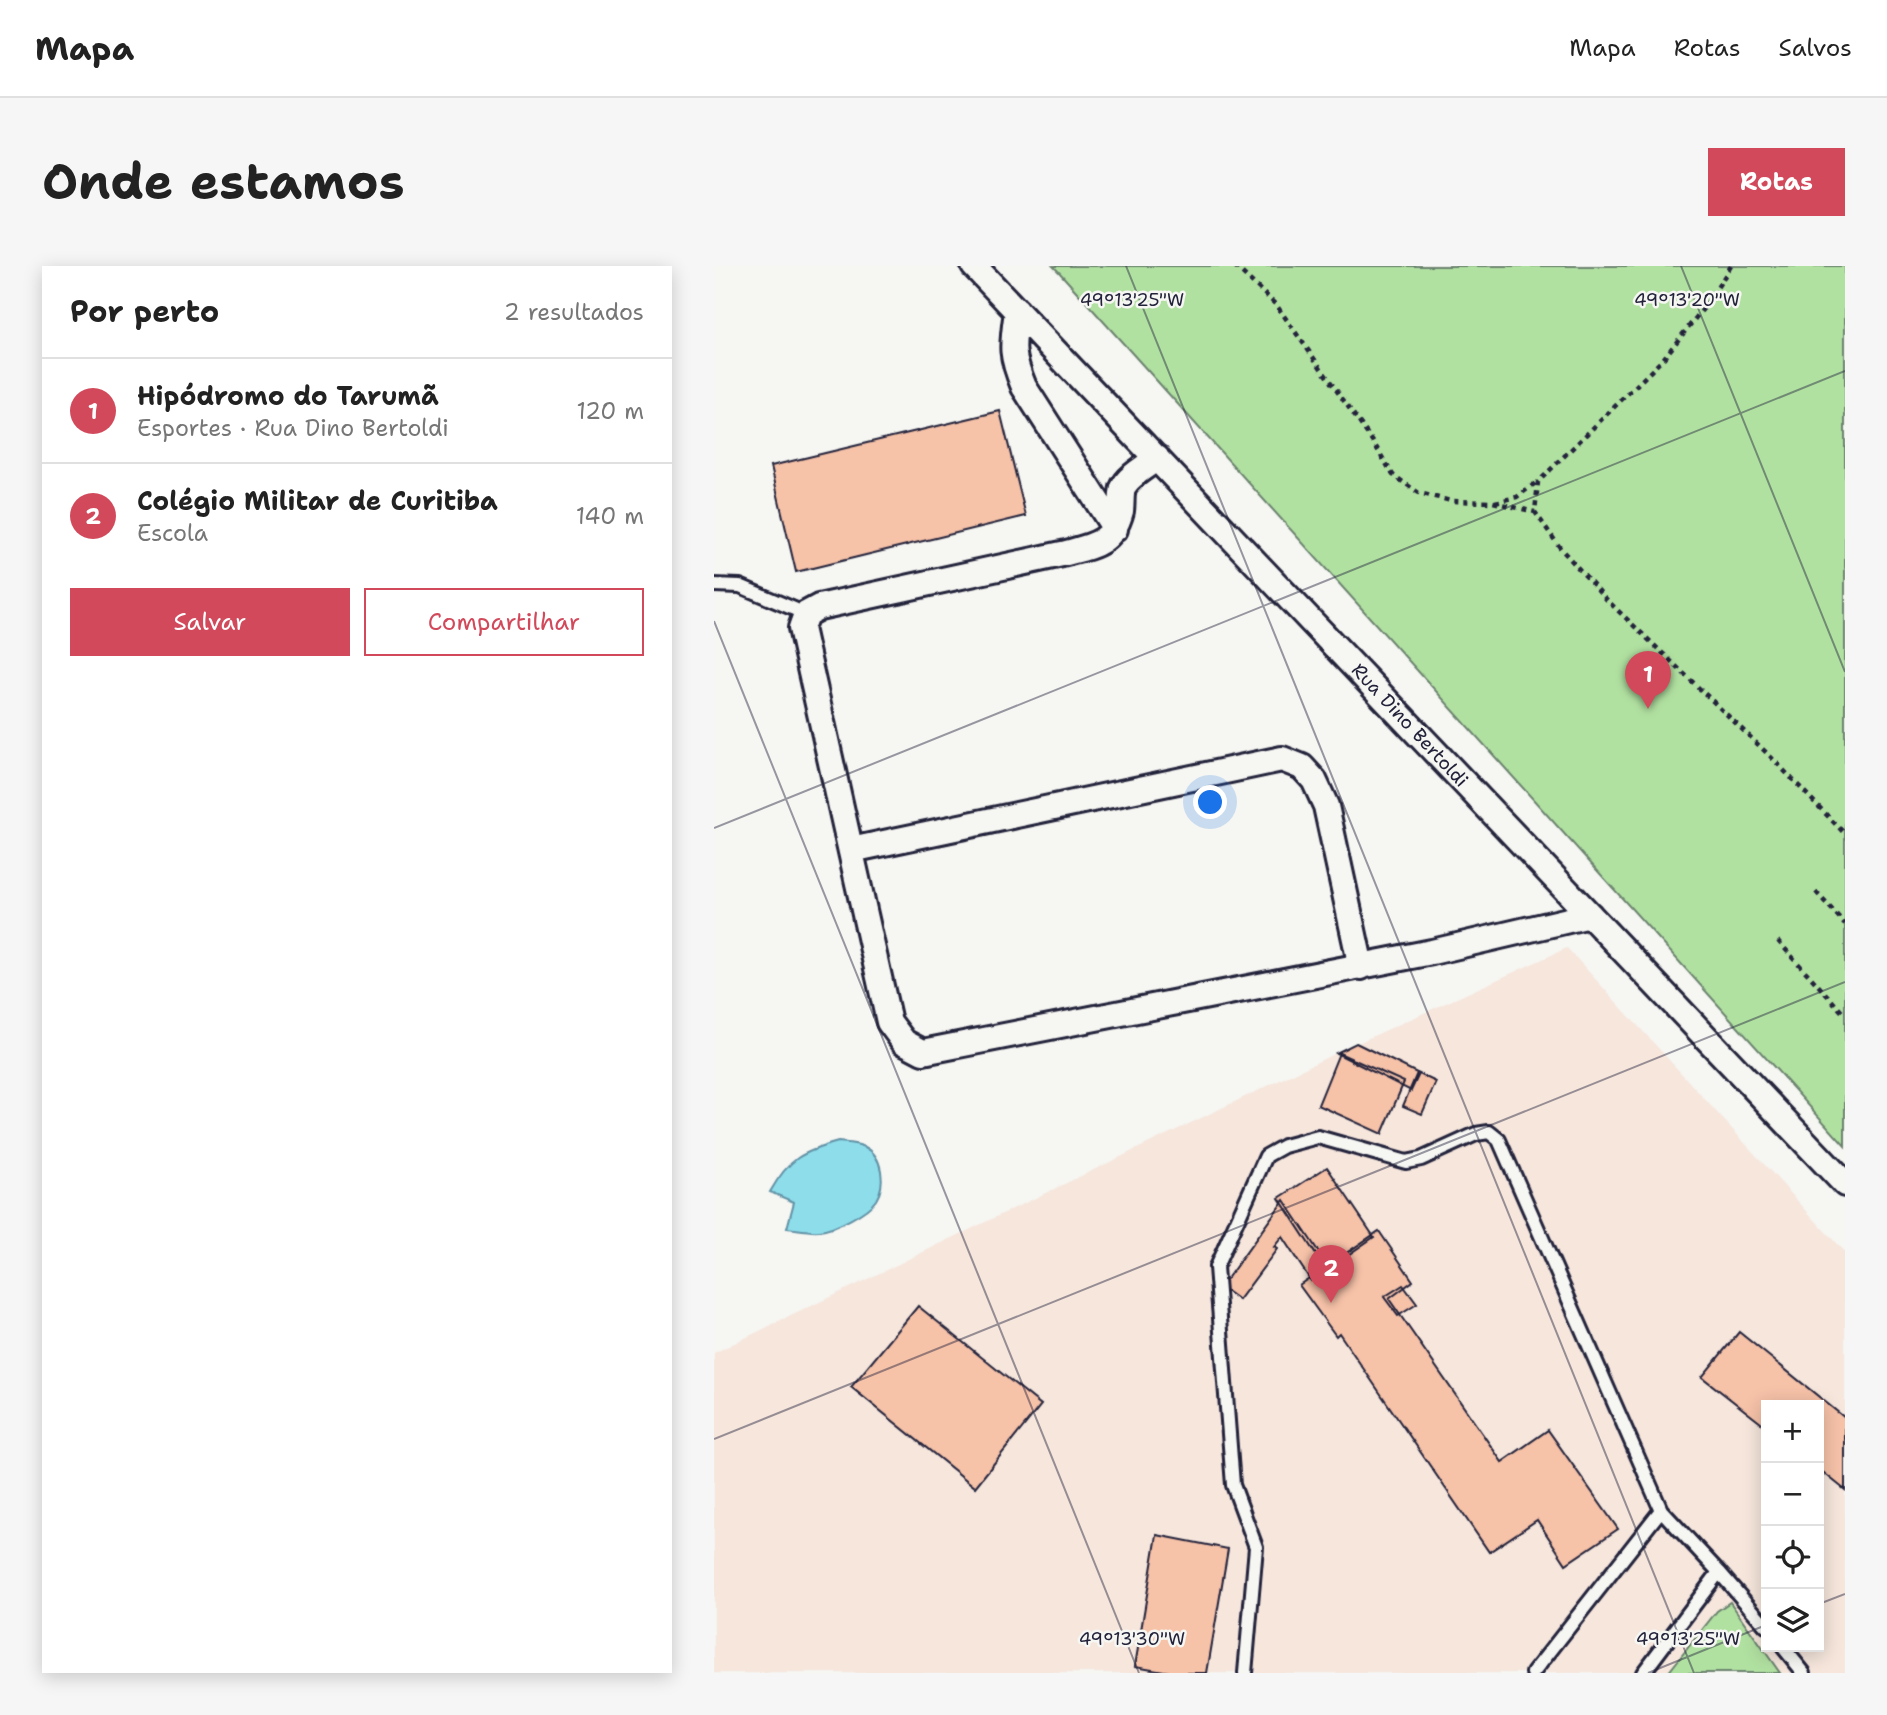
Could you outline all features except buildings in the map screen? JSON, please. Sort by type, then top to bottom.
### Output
[{"type":"street","name":"Rua Dino Bertoldi","points":[[974,266],[1845,1184]]},
{"type":"street","points":[[1017,311],[1012,349],[1024,387],[1115,529]]},
{"type":"street","points":[[1157,458],[1123,488],[1122,508],[1115,529],[1098,544],[819,607],[806,614],[801,628],[889,1022],[904,1042],[923,1052],[1361,967],[1590,915]]},
{"type":"street","points":[[851,850],[1282,758],[1302,767],[1314,780],[1326,806],[1361,967]]},
{"type":"lane","points":[[714,585],[740,586],[806,614]]},
{"type":"lane","points":[[1245,1673],[1256,1547],[1233,1485],[1216,1267],[1266,1156],[1284,1146],[1318,1137],[1406,1162],[1421,1159],[1476,1134],[1489,1132],[1499,1140],[1661,1510],[1761,1620]]},
{"type":"lane","points":[[1538,1671],[1661,1510]]},
{"type":"lane","points":[[1643,1673],[1719,1572]]},
{"type":"lane","points":[[1787,1652],[1804,1673]]},
{"type":"path","points":[[1235,266],[1277,306],[1373,442],[1393,475],[1419,493],[1451,501],[1493,502],[1535,512]]},
{"type":"path","points":[[1493,502],[1517,497],[1538,482],[1662,359],[1706,305],[1731,266]]},
{"type":"path","points":[[1538,482],[1535,512],[1561,549],[1608,601],[1770,756],[1845,834]]},
{"type":"path","points":[[1816,892],[1845,924]]},
{"type":"path","points":[[1778,941],[1845,1015]]},
{"type":"shaded area","points":[[1567,948],[1845,1253],[1845,1673],[714,1673],[714,1353],[1336,1053]]},
{"type":"green space","points":[[1053,266],[1845,266],[1845,1146],[1059,272]]},
{"type":"green space","points":[[1730,1602],[1761,1646],[1761,1652],[1765,1652],[1780,1673],[1668,1673],[1717,1611]]},
{"type":"water","points":[[838,1142],[865,1147],[876,1157],[882,1179],[876,1200],[858,1215],[825,1230],[787,1228],[794,1202],[770,1192],[784,1171],[798,1158]]},
{"type":"place","name":"Hipódromo do Tarumã","points":[[1648,709]]},
{"type":"place","name":"Colégio Militar de Curitiba","points":[[1331,1303]]}]
